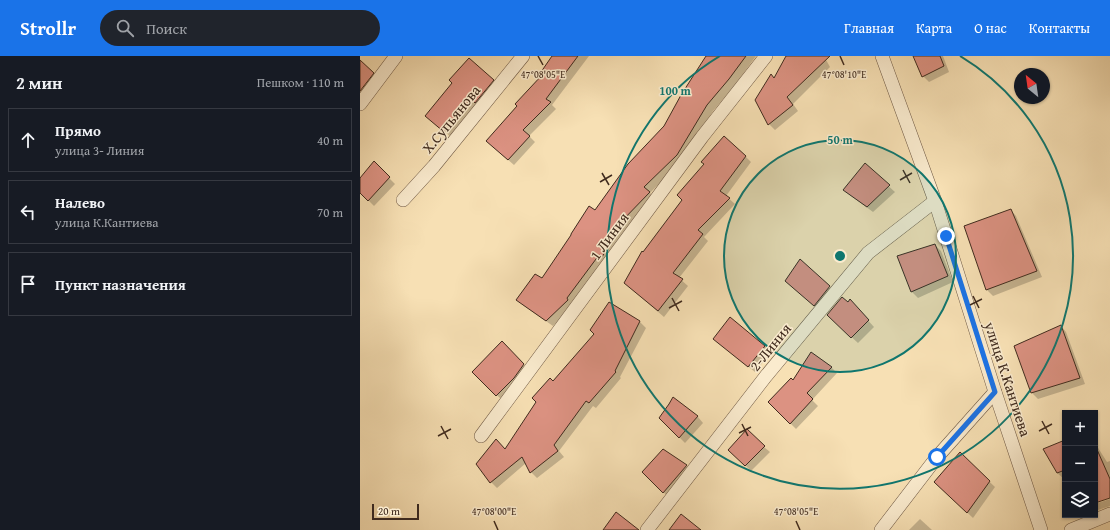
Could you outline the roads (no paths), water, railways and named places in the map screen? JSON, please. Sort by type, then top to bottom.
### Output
[{"type":"street","points":[[360,104],[396,56]]},
{"type":"street","name":"Х.Супьянова","points":[[403,200],[434,166],[523,56]]},
{"type":"street","name":"1 Линия","points":[[481,436],[702,137],[766,56]]},
{"type":"street","name":"улица К.Кантиева","points":[[882,56],[935,201],[995,392],[1041,530]]},
{"type":"street","name":"2-Линия","points":[[647,530],[766,376],[868,253],[935,201]]},
{"type":"street","points":[[881,530],[937,457],[995,392]]},
{"type":"street","points":[[1071,530],[1110,514]]}]
